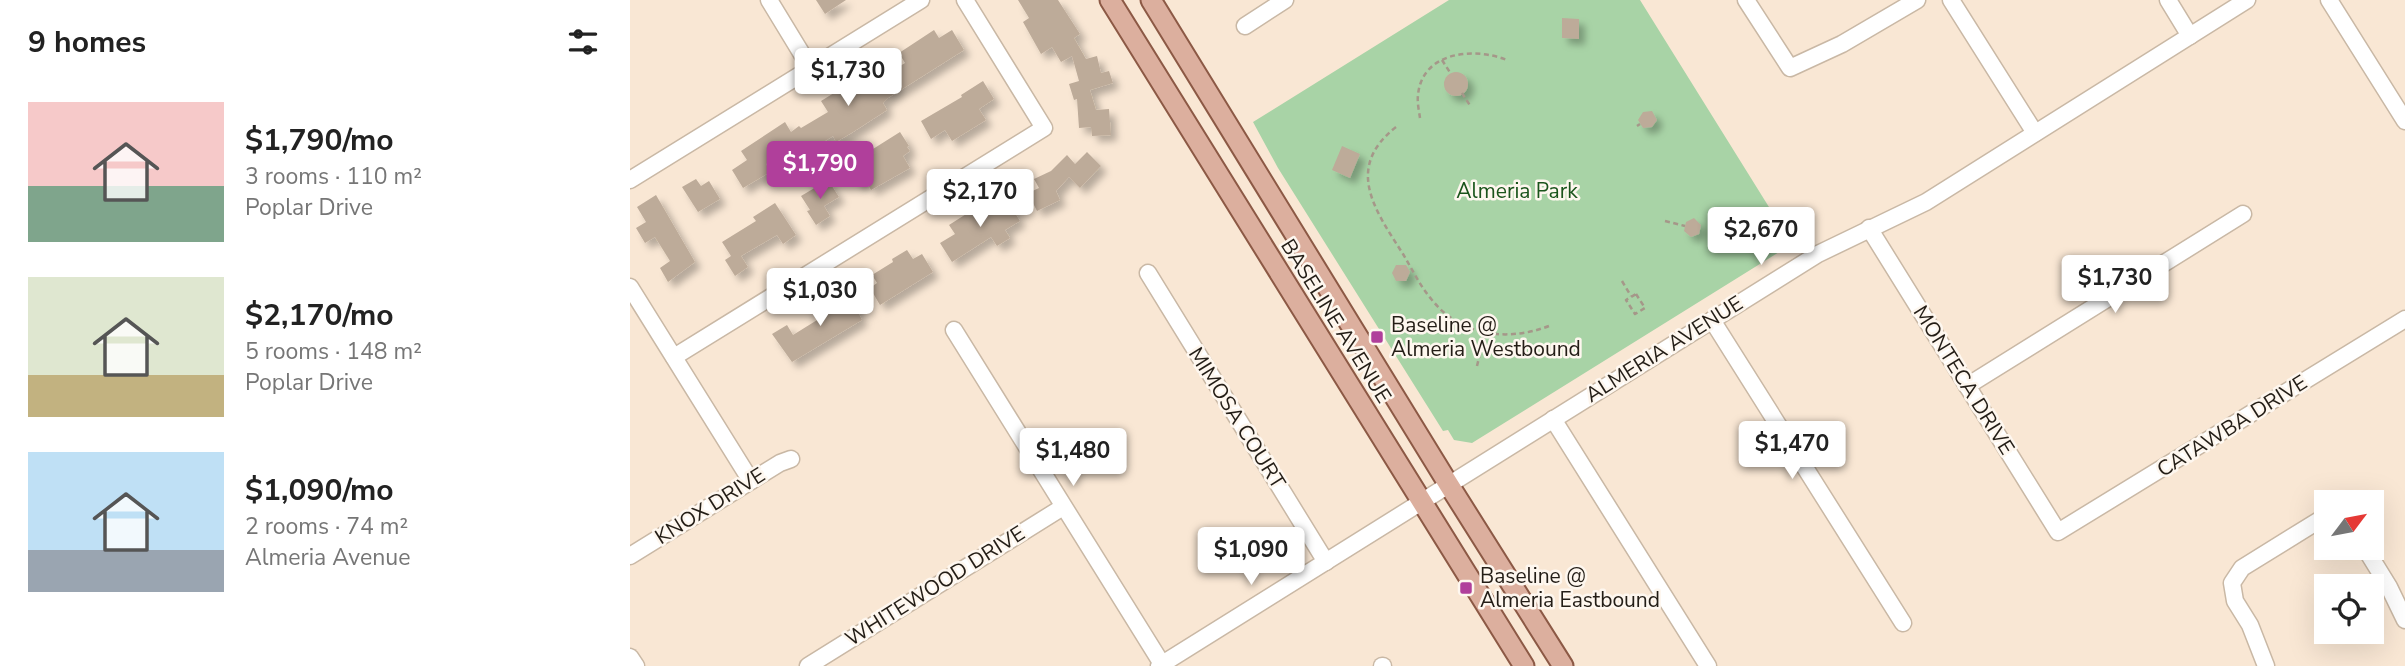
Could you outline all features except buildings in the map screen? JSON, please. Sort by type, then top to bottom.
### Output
[{"type":"main road","name":"BASELINE AVENUE","points":[[1110,0],[1524,666]]},
{"type":"main road","name":"BASELINE AVENUE","points":[[1151,0],[1563,666]]},
{"type":"street","points":[[769,0],[811,69]]},
{"type":"street","points":[[630,180],[921,0]]},
{"type":"street","points":[[674,357],[1044,128],[965,0]]},
{"type":"street","points":[[1245,26],[1286,0]]},
{"type":"street","points":[[1746,0],[1790,68],[1842,44],[1917,0]]},
{"type":"street","points":[[1951,0],[2035,133]]},
{"type":"street","points":[[2168,0],[2190,36]]},
{"type":"street","name":"ALMERIA AVENUE","points":[[1160,665],[1818,254],[1926,202],[2247,0]]},
{"type":"street","points":[[2329,0],[2405,121]]},
{"type":"street","points":[[1967,386],[2243,214]]},
{"type":"street","name":"MONTECA DRIVE","points":[[1869,228],[2058,532]]},
{"type":"street","name":"MIMOSA COURT","points":[[1148,274],[1326,562]]},
{"type":"street","points":[[630,287],[751,481]]},
{"type":"street","name":"CATAWBA DRIVE","points":[[2058,532],[2405,319]]},
{"type":"street","points":[[1712,320],[1903,623]]},
{"type":"street","points":[[954,330],[1160,665]]},
{"type":"street","points":[[1553,419],[1708,666]]},
{"type":"street","name":"KNOX DRIVE","points":[[630,556],[780,463],[791,459]]},
{"type":"street","name":"WHITEWOOD DRIVE","points":[[809,666],[1063,507]]},
{"type":"street","points":[[2266,666],[2250,625],[2235,601],[2232,583],[2242,568],[2314,523]]},
{"type":"street","points":[[2372,560],[2405,620]]},
{"type":"street","points":[[630,657],[636,666]]},
{"type":"path","points":[[1420,118],[1420,88],[1428,73],[1442,60],[1457,53],[1469,52],[1489,54],[1507,60]]},
{"type":"path","points":[[1442,60],[1451,74]]},
{"type":"path","points":[[1462,93],[1471,107]]},
{"type":"path","points":[[1396,127],[1385,136],[1373,155],[1368,172],[1368,191],[1380,218],[1430,298],[1454,320],[1485,333],[1508,336],[1535,332],[1549,326]]},
{"type":"path","points":[[1665,221],[1685,226]]},
{"type":"path","points":[[1622,281],[1631,297]]},
{"type":"path","points":[[1636,294],[1645,308],[1635,314],[1626,300],[1631,297],[1636,294]]},
{"type":"path","points":[[1477,366],[1485,333]]},
{"type":"green space","name":"Almeria Park","points":[[1449,0],[1640,0],[1792,244],[1472,443],[1454,440],[1448,430],[1443,431],[1278,168],[1253,122]]},
{"type":"place","name":"Baseline @ Almeria Westbound","points":[[1377,337]]},
{"type":"place","name":"Baseline @ Almeria Eastbound","points":[[1466,588]]}]
